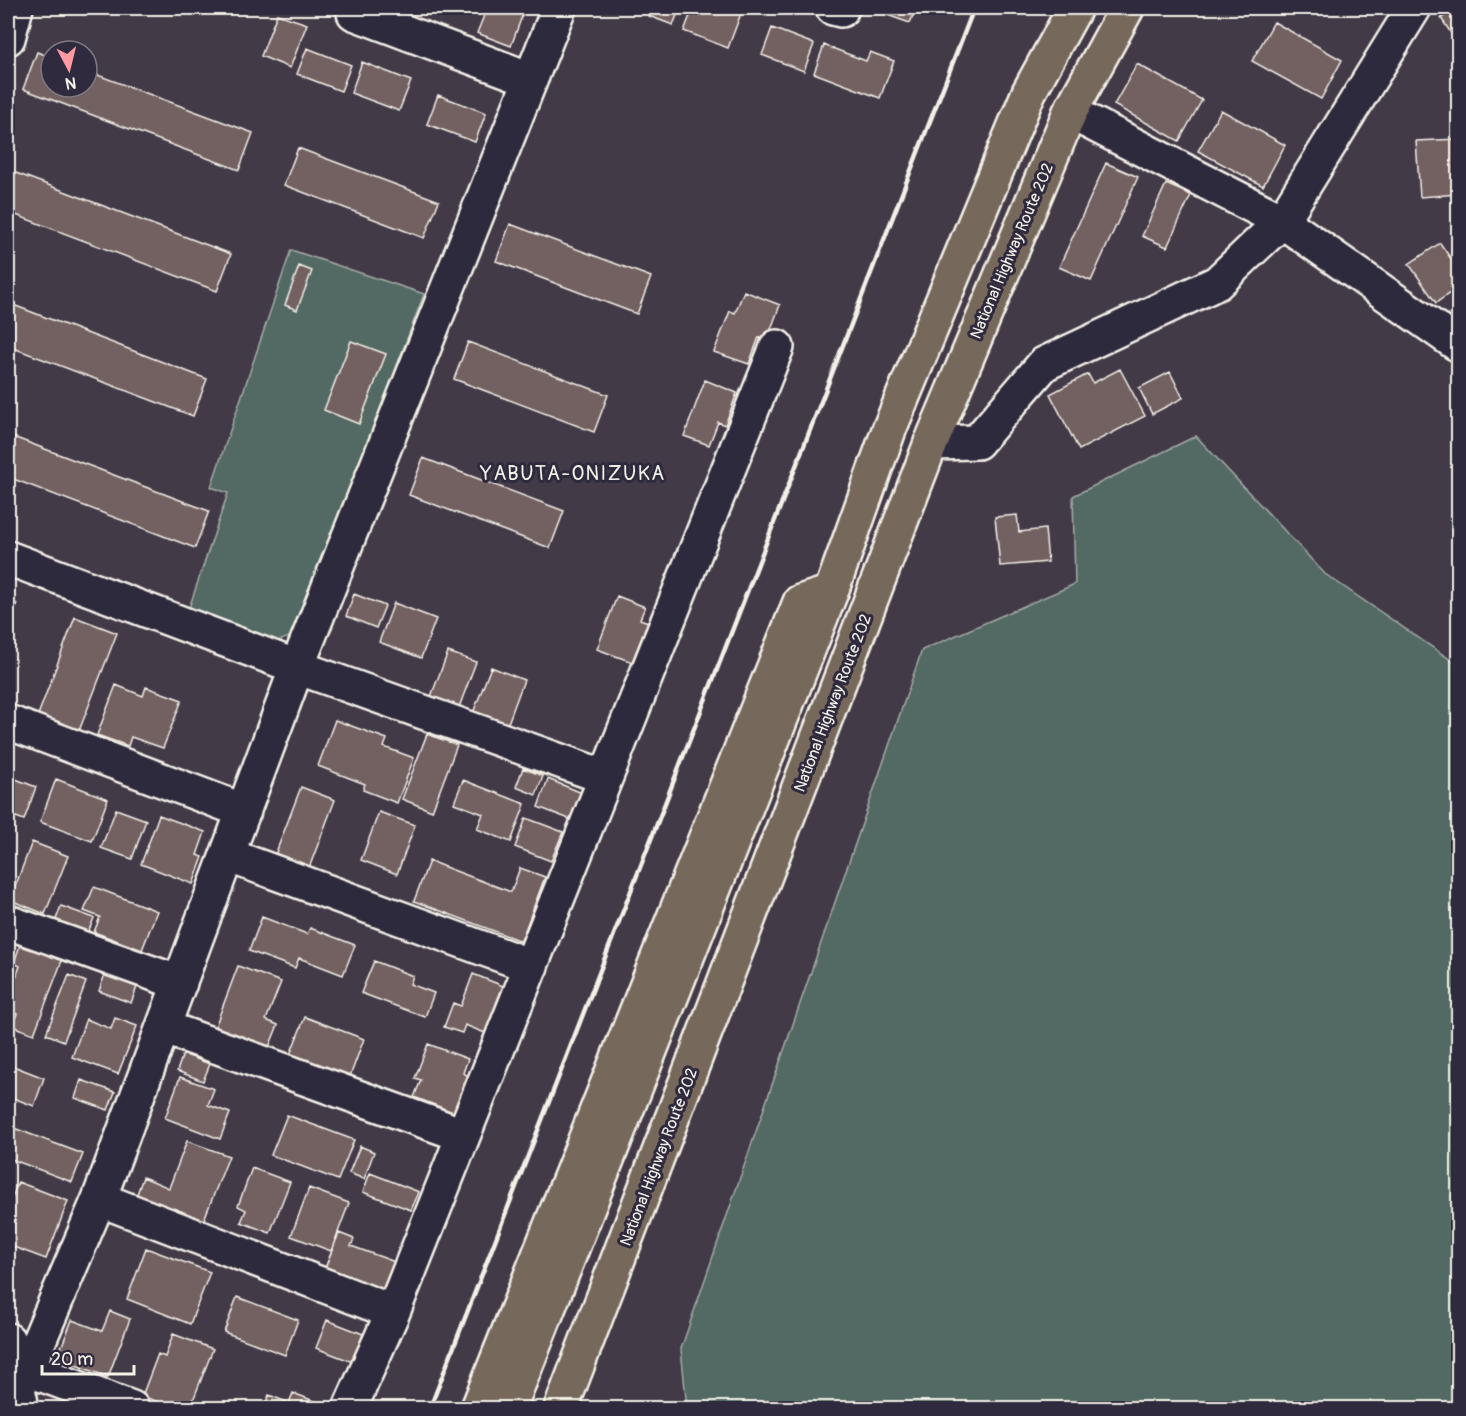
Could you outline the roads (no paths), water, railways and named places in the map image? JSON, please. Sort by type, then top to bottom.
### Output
[{"type":"highway","points":[[491,1401],[831,592],[889,430],[1029,92],[1075,8]]},
{"type":"highway","name":"National Highway Route 202","points":[[561,1408],[643,1200],[932,443],[1070,112],[1127,8]]},
{"type":"street","points":[[8,38],[16,8]]},
{"type":"street","points":[[356,8],[354,13],[530,79]]},
{"type":"street","points":[[21,1372],[99,1199],[297,668],[559,8]]},
{"type":"street","points":[[833,8],[841,10],[842,8]]},
{"type":"street","points":[[932,443],[978,442],[1044,364],[1217,283],[1282,221],[1414,8]]},
{"type":"street","points":[[1070,112],[1282,221],[1457,344]]},
{"type":"street","points":[[350,1408],[393,1312],[777,346]]},
{"type":"street","points":[[8,558],[297,668],[605,777]]},
{"type":"street","points":[[8,722],[244,811]]},
{"type":"street","points":[[227,855],[531,966]]},
{"type":"street","points":[[8,922],[180,983]]},
{"type":"street","points":[[163,1027],[463,1135]]},
{"type":"street","points":[[99,1199],[393,1312]]},
{"type":"street","points":[[8,1340],[21,1372],[22,1408]]},
{"type":"street","points":[[21,1372],[132,1408]]},
{"type":"railway","points":[[430,1408],[974,8]]},
{"type":"district","name":"YABUTA-ONIZUKA","points":[[573,473]]}]
